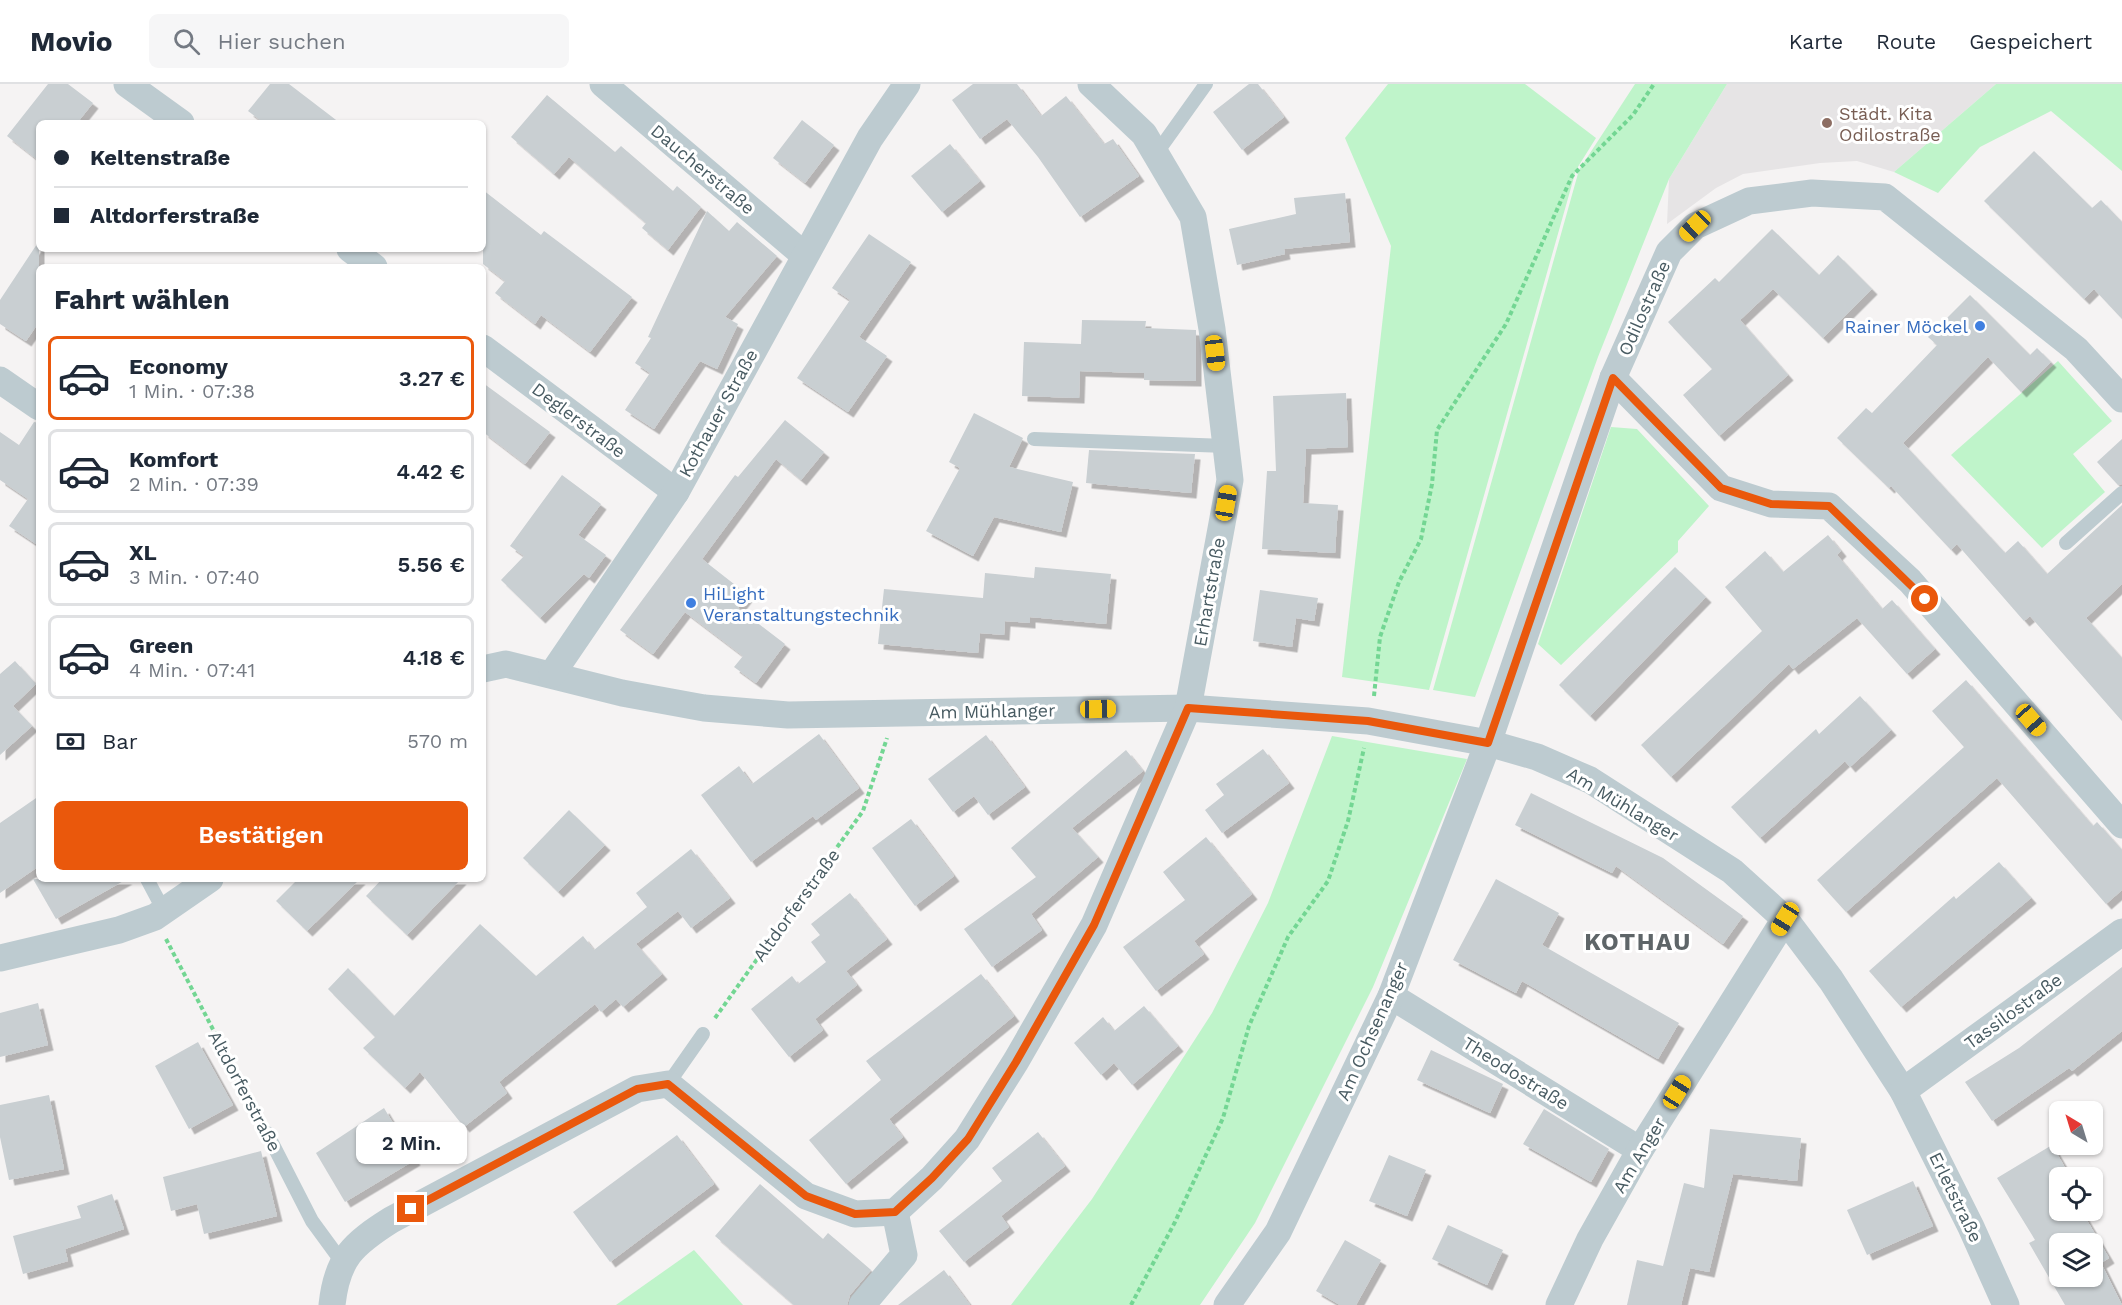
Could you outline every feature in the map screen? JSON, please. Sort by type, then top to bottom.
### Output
[{"type":"street","points":[[126,84],[178,120]]},
{"type":"street","name":"Daucherstraße","points":[[603,84],[804,255]]},
{"type":"street","name":"Kothauer Straße","points":[[552,674],[590,613],[676,492],[870,138],[907,84]]},
{"type":"street","name":"Erhartstraße","points":[[1091,84],[1144,134],[1193,217],[1212,329],[1230,480],[1188,708]]},
{"type":"street","name":"Odilostraße","points":[[1488,743],[1613,378],[1669,252],[1695,226],[1749,201],[1812,193],[1885,197],[2076,349],[2122,399]]},
{"type":"street","points":[[354,252],[370,264]]},
{"type":"street","name":"Deglerstraße","points":[[486,350],[676,492]]},
{"type":"street","points":[[1613,378],[1721,488],[1771,504],[1829,506],[1910,581],[2122,825]]},
{"type":"street","points":[[0,380],[36,405]]},
{"type":"street","points":[[486,668],[506,664],[552,674]]},
{"type":"street","name":"Am Mühlanger","points":[[552,674],[622,693],[704,708],[788,715],[1188,708],[1368,721],[1488,743],[1537,757],[1590,780],[1732,871],[1785,919],[1831,980],[1903,1091]]},
{"type":"street","points":[[332,1305],[334,1286],[342,1262],[359,1240],[391,1220],[637,1089],[668,1084],[806,1196],[855,1214],[895,1212],[932,1178],[968,1139],[1016,1062],[1094,925],[1188,708]]},
{"type":"street","name":"Am Ochsenanger","points":[[1227,1305],[1278,1232],[1391,996],[1488,743]]},
{"type":"street","points":[[0,958],[119,930],[159,914],[206,882]]},
{"type":"street","name":"Am Anger","points":[[1559,1305],[1590,1239],[1640,1150],[1785,919]]},
{"type":"street","name":"Tassilostraße","points":[[1903,1091],[2122,932]]},
{"type":"street","name":"Theodostraße","points":[[1391,996],[1640,1150]]},
{"type":"street","name":"Erletstraße","points":[[1903,1091],[1971,1227],[2006,1305]]},
{"type":"street","points":[[862,1305],[904,1255],[895,1212]]},
{"type":"lane","points":[[1156,154],[1206,84]]},
{"type":"lane","points":[[1034,439],[1226,446]]},
{"type":"lane","points":[[2066,543],[2122,493]]},
{"type":"lane","points":[[148,882],[159,914]]},
{"type":"lane","points":[[668,1084],[704,1034]]},
{"type":"lane","name":"Altdorferstraße","points":[[267,1133],[312,1221],[342,1262]]},
{"type":"path","points":[[1131,1305],[1175,1222],[1222,1118],[1249,1026],[1288,936],[1328,881],[1348,821],[1374,699],[1380,637],[1399,582],[1421,539],[1432,484],[1437,430],[1506,324],[1572,176],[1634,115],[1654,84]]},
{"type":"path","name":"Altdorferstraße","points":[[704,1034],[863,811],[896,712]]},
{"type":"path","name":"Altdorferstraße","points":[[159,914],[267,1133]]},
{"type":"shaded area","name":"Städt. Kita Odilostraße","points":[[1727,84],[1996,84],[1894,172],[1857,161],[1820,163],[1743,174],[1716,188],[1667,224],[1669,179]]},
{"type":"green space","points":[[1388,84],[1525,84],[1596,138],[1576,170],[1429,690],[1342,677],[1391,246],[1345,138]]},
{"type":"green space","points":[[1635,84],[1727,84],[1669,179],[1598,357],[1475,697],[1433,690],[1579,170]]},
{"type":"green space","points":[[1996,84],[2122,84],[2122,171],[2051,111],[1980,147],[1938,193],[1894,172]]},
{"type":"green space","points":[[2058,361],[2112,421],[2073,454],[2105,492],[2042,548],[1951,455]]},
{"type":"green space","points":[[1611,427],[1637,429],[1709,506],[1678,541],[1678,552],[1561,665],[1538,644]]},
{"type":"green space","points":[[1332,736],[1467,759],[1373,987],[1255,1223],[1200,1305],[1011,1305],[1092,1199],[1212,1013],[1268,903]]},
{"type":"green space","points":[[694,1250],[743,1305],[616,1305]]},
{"type":"building","points":[[48,84],[68,84],[93,103],[79,120],[36,120],[36,159],[7,136]]},
{"type":"building","points":[[270,84],[289,84],[336,120],[260,120],[248,111]]},
{"type":"building","points":[[973,84],[1017,84],[1041,116],[1066,96],[1104,144],[1113,139],[1139,176],[1080,217],[1038,157],[1007,119],[980,139],[952,100]]},
{"type":"building","points":[[1249,84],[1258,84],[1284,117],[1242,150],[1213,112]]},
{"type":"building","points":[[547,95],[615,152],[621,146],[673,191],[677,186],[701,207],[668,250],[642,228],[646,223],[569,157],[554,174],[511,137]]},
{"type":"building","points":[[802,120],[834,145],[805,183],[773,158]]},
{"type":"building","points":[[950,144],[980,181],[942,212],[911,176]]},
{"type":"building","points":[[2034,151],[2092,208],[2101,200],[2122,222],[2122,319],[2094,289],[2084,299],[1984,201]]},
{"type":"building","points":[[486,192],[541,235],[544,231],[632,297],[590,352],[541,315],[535,324],[495,293],[505,281],[486,264],[483,264],[483,252],[486,252]]},
{"type":"building","points":[[1345,193],[1350,242],[1284,249],[1285,254],[1237,265],[1229,229],[1296,214],[1294,198]]},
{"type":"building","points":[[707,211],[729,231],[737,222],[777,256],[725,317],[738,324],[717,369],[700,361],[654,429],[625,410],[650,373],[635,363],[651,338],[648,337]]},
{"type":"building","points":[[1772,229],[1819,275],[1838,255],[1872,289],[1823,338],[1773,289],[1740,320],[1788,375],[1719,436],[1683,395],[1712,369],[1668,322],[1715,278],[1719,282]]},
{"type":"building","points":[[869,234],[911,262],[859,337],[887,356],[848,412],[797,378],[850,300],[832,288]]},
{"type":"building","points":[[36,246],[36,252],[39,252],[39,264],[36,264],[36,326],[26,341],[0,324],[0,300]]},
{"type":"building","points":[[1970,295],[2030,355],[2037,348],[2051,362],[2021,392],[1988,357],[1903,443],[2005,553],[2018,541],[2047,574],[2122,505],[2122,584],[2086,618],[2122,658],[2122,721],[2030,616],[2024,621],[1957,544],[1951,550],[1891,486],[1889,488],[1837,438],[1866,408],[1872,413],[1937,345],[1928,337]]},
{"type":"building","points":[[1082,320],[1146,321],[1145,328],[1196,330],[1196,381],[1144,380],[1144,373],[1080,371],[1079,398],[1022,396],[1024,342],[1081,344]]},
{"type":"building","points":[[486,385],[550,432],[525,464],[486,434]]},
{"type":"building","points":[[1346,393],[1348,447],[1306,449],[1303,503],[1338,505],[1335,553],[1262,549],[1267,471],[1276,471],[1273,396]]},
{"type":"building","points":[[974,413],[1023,438],[1009,467],[1073,482],[1061,532],[994,517],[973,556],[926,531],[960,468],[949,462]]},
{"type":"building","points":[[785,420],[824,452],[801,480],[776,459],[702,559],[748,595],[738,608],[785,644],[756,683],[734,667],[743,656],[685,612],[653,654],[620,630],[735,475],[738,477]]},
{"type":"building","points":[[34,422],[36,422],[36,544],[9,526],[28,499],[0,480],[0,432],[19,445]]},
{"type":"building","points":[[2122,439],[2122,484],[2118,485],[2097,462]]},
{"type":"building","points":[[1089,450],[1195,454],[1191,493],[1086,483]]},
{"type":"building","points":[[562,475],[601,504],[578,535],[606,555],[589,578],[584,574],[540,618],[501,580],[524,556],[510,546]]},
{"type":"building","points":[[1828,535],[1841,551],[1837,555],[1882,609],[1892,600],[1935,649],[1907,674],[1857,618],[1793,669],[1789,664],[1671,777],[1641,745],[1762,631],[1725,587],[1765,551],[1783,572]]},
{"type":"building","points":[[1035,567],[1111,574],[1106,624],[1030,617],[1030,623],[1005,621],[1004,635],[980,633],[978,653],[878,644],[884,589],[983,598],[985,573],[1034,578]]},
{"type":"building","points":[[1675,567],[1706,597],[1590,716],[1559,685]]},
{"type":"building","points":[[1260,590],[1318,598],[1314,621],[1296,618],[1292,647],[1253,641]]},
{"type":"building","points":[[15,661],[36,684],[13,706],[32,726],[0,755],[0,674]]},
{"type":"building","points":[[1966,680],[2093,826],[2097,822],[2122,850],[2122,890],[2106,904],[1997,778],[1846,912],[1817,880],[1964,747],[1932,711]]},
{"type":"building","points":[[1860,696],[1891,730],[1850,767],[1845,761],[1760,838],[1731,807],[1816,729],[1819,734]]},
{"type":"building","points":[[819,734],[859,788],[816,820],[813,816],[751,862],[701,795],[739,766],[752,784]]},
{"type":"building","points":[[986,735],[1025,787],[988,815],[974,796],[953,812],[928,779]]},
{"type":"building","points":[[1263,749],[1289,783],[1222,833],[1205,810],[1224,795],[1216,784]]},
{"type":"building","points":[[1126,750],[1143,771],[1072,828],[1098,857],[1031,914],[1042,930],[992,967],[964,929],[1036,877],[1011,848]]},
{"type":"building","points":[[1531,793],[1663,858],[1743,916],[1723,944],[1616,866],[1612,873],[1515,825]]},
{"type":"building","points":[[36,798],[36,868],[0,893],[0,823]]},
{"type":"building","points":[[569,810],[605,845],[558,892],[523,858]]},
{"type":"building","points":[[911,819],[954,876],[915,906],[872,848]]},
{"type":"building","points":[[1206,837],[1252,894],[1194,941],[1204,954],[1156,991],[1123,947],[1185,900],[1163,872]]},
{"type":"building","points":[[691,849],[730,898],[691,928],[678,911],[636,944],[662,974],[623,1007],[616,999],[601,1012],[595,1004],[499,1082],[507,1093],[464,1127],[420,1072],[405,1088],[363,1048],[375,1037],[328,989],[348,968],[394,1016],[480,924],[536,976],[583,936],[594,950],[647,907],[636,893]]},
{"type":"building","points":[[1999,862],[2031,898],[1901,1007],[1869,971],[1954,896],[1956,899]]},
{"type":"building","points":[[33,879],[36,879],[36,882],[122,882],[56,919]]},
{"type":"building","points":[[1496,879],[1559,913],[1542,945],[1679,1023],[1658,1059],[1522,981],[1516,993],[1453,960]]},
{"type":"building","points":[[295,882],[357,882],[307,931],[276,901]]},
{"type":"building","points":[[379,882],[458,882],[407,935],[366,896]]},
{"type":"building","points":[[850,893],[887,939],[846,971],[857,985],[815,1019],[823,1030],[789,1057],[751,1009],[792,976],[798,984],[826,962],[811,942],[820,935],[811,924]]},
{"type":"building","points":[[2122,967],[2122,1031],[2072,1071],[2069,1068],[1992,1121],[1965,1082],[2019,1048]]},
{"type":"building","points":[[981,974],[1014,1016],[889,1119],[903,1137],[846,1184],[809,1140],[881,1080],[866,1061]]},
{"type":"building","points":[[38,1003],[48,1045],[0,1057],[0,1013]]},
{"type":"building","points":[[1144,1006],[1178,1046],[1132,1085],[1114,1063],[1101,1075],[1074,1043],[1103,1017],[1114,1031]]},
{"type":"building","points":[[198,1042],[233,1105],[189,1129],[155,1066]]},
{"type":"building","points":[[1431,1050],[1503,1084],[1490,1113],[1417,1080]]},
{"type":"building","points":[[49,1095],[64,1169],[9,1180],[0,1137],[0,1105]]},
{"type":"building","points":[[384,1108],[415,1160],[345,1202],[316,1153]]},
{"type":"building","points":[[1544,1109],[1609,1149],[1591,1182],[1523,1144]]},
{"type":"building","points":[[1710,1129],[1801,1138],[1797,1181],[1733,1174],[1709,1272],[1690,1268],[1681,1305],[1627,1305],[1637,1260],[1663,1266],[1684,1183],[1704,1188]]},
{"type":"building","points":[[1038,1132],[1065,1166],[1001,1216],[1009,1227],[964,1262],[939,1231],[1002,1181],[992,1168]]},
{"type":"building","points":[[677,1135],[714,1184],[610,1262],[573,1212]]},
{"type":"building","points":[[2049,1147],[2049,1155],[2058,1155],[2065,1167],[2049,1167],[2049,1221],[2087,1221],[2094,1233],[2049,1233],[2049,1277],[2029,1243],[2035,1240],[1997,1178]]},
{"type":"building","points":[[261,1151],[277,1216],[204,1234],[197,1204],[171,1211],[163,1177]]},
{"type":"building","points":[[1389,1155],[1426,1170],[1407,1216],[1369,1201]]},
{"type":"building","points":[[1913,1181],[1933,1226],[1867,1255],[1847,1210]]},
{"type":"building","points":[[760,1184],[823,1239],[828,1233],[871,1270],[850,1295],[847,1305],[794,1305],[715,1236]]},
{"type":"building","points":[[112,1194],[124,1229],[65,1249],[68,1261],[23,1274],[13,1236],[81,1218],[77,1206]]},
{"type":"building","points":[[1448,1225],[1503,1250],[1487,1285],[1432,1259]]},
{"type":"building","points":[[1345,1240],[1381,1260],[1356,1305],[1340,1305],[1316,1291]]},
{"type":"building","points":[[2103,1248],[2109,1258],[2103,1262]]},
{"type":"building","points":[[2103,1267],[2122,1305],[2065,1305],[2055,1287],[2103,1287]]},
{"type":"building","points":[[944,1270],[970,1305],[898,1305]]},
{"type":"place","name":"Städt. Kita Odilostraße","points":[[1827,123]]},
{"type":"place","name":"Rainer Möckel","points":[[1980,326]]},
{"type":"place","name":"HiLight Veranstaltungstechnik","points":[[691,603]]},
{"type":"district","name":"KOTHAU","points":[[1638,942]]},
{"type":"route","points":[[411,1209],[637,1089],[668,1084],[806,1196],[855,1214],[895,1212],[932,1178],[968,1139],[1016,1062],[1094,925],[1188,708],[1368,721],[1488,743],[1613,378],[1721,488],[1771,504],[1829,506],[1910,581],[1925,599]]}]
